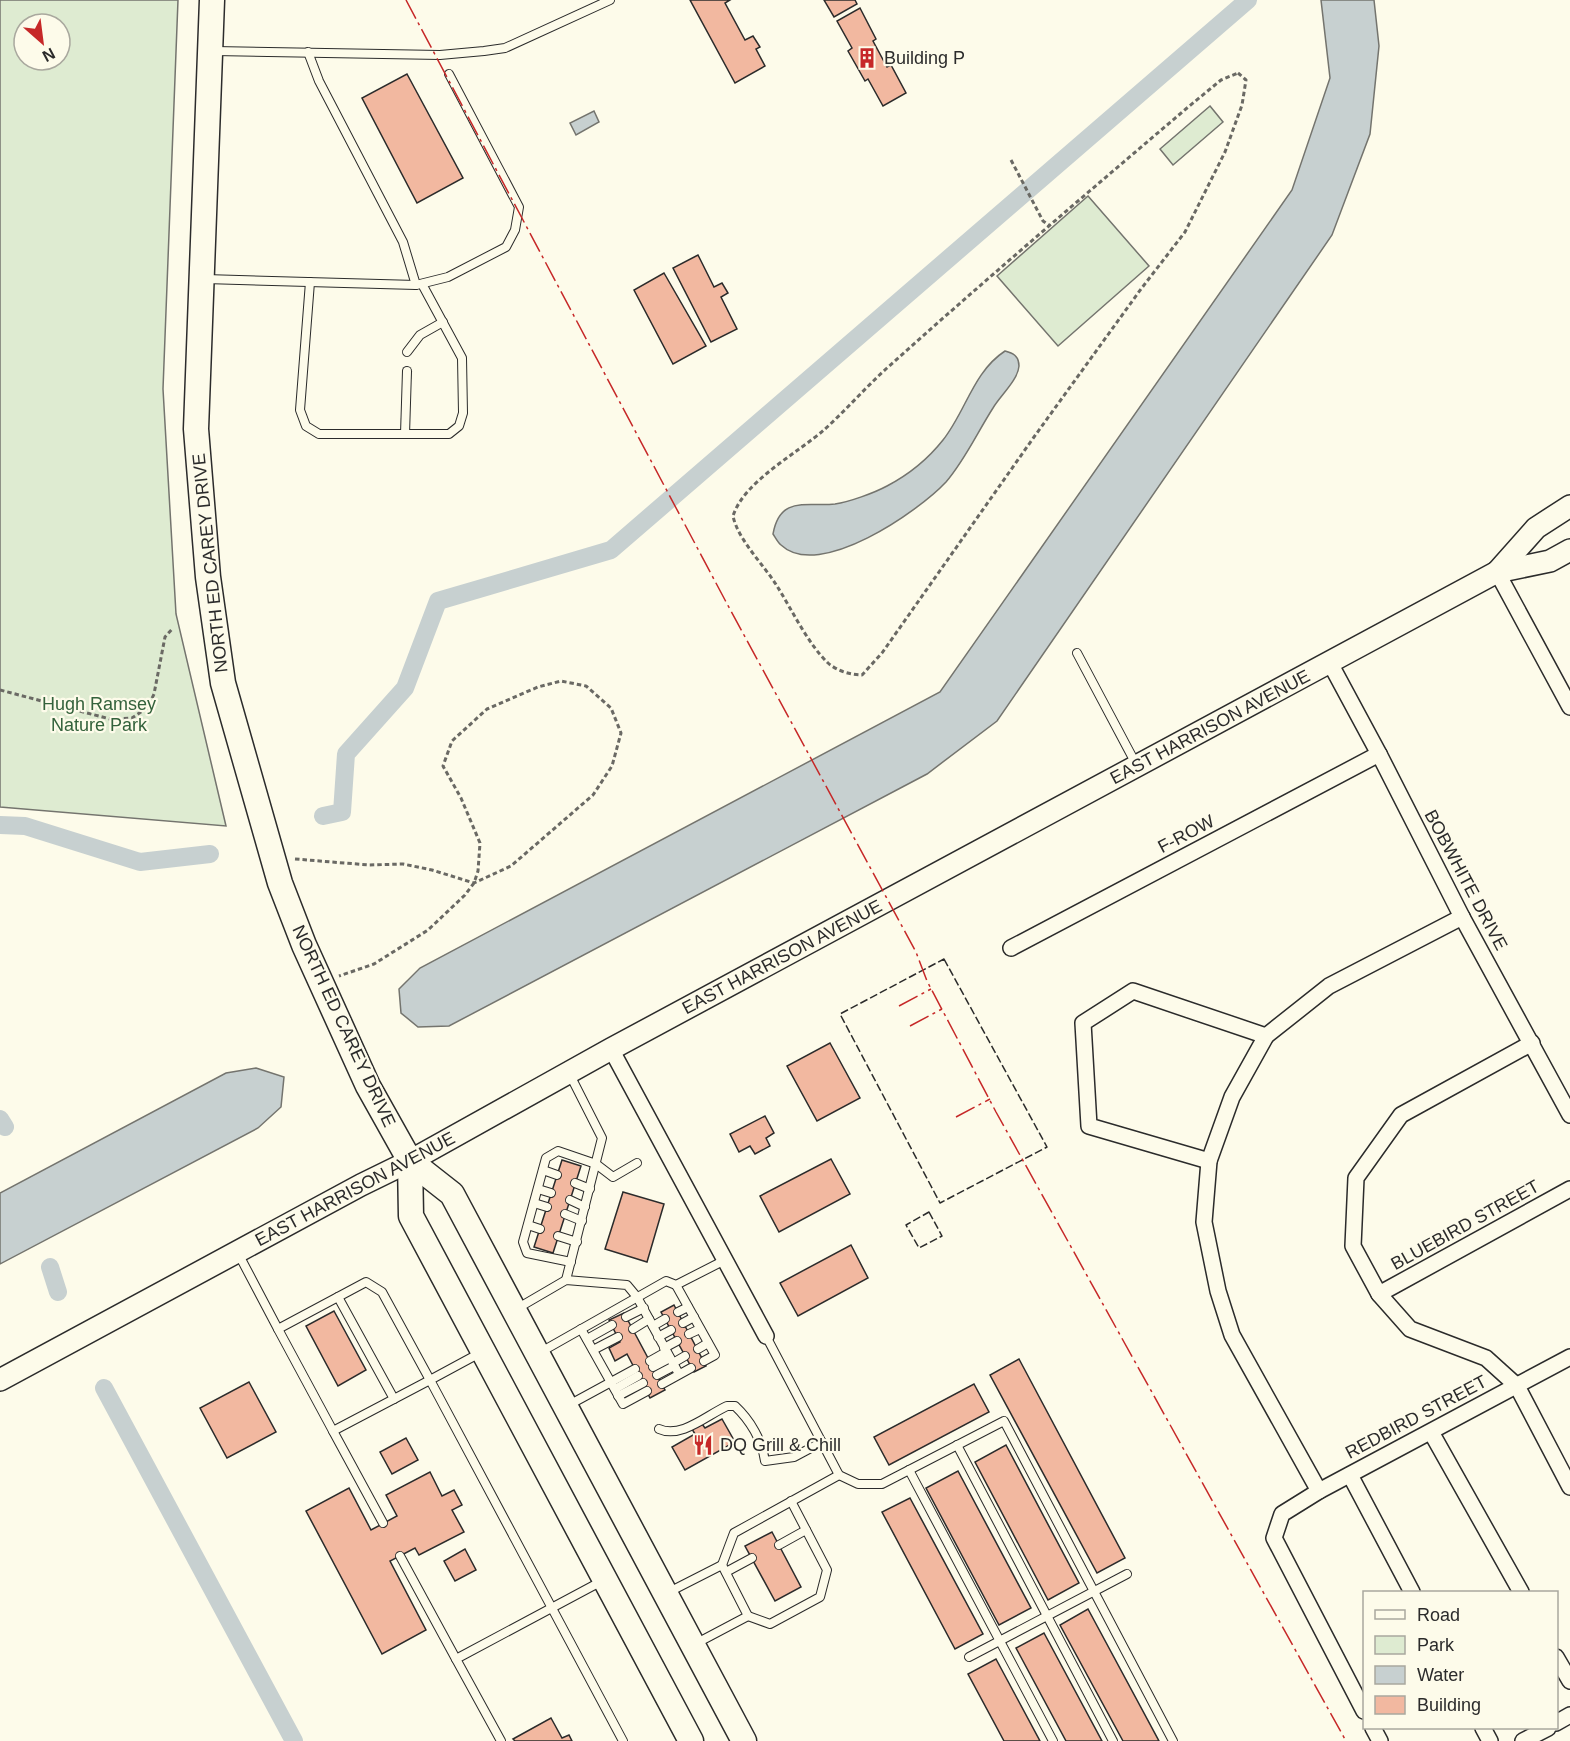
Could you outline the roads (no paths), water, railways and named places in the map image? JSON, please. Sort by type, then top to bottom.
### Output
[{"type":"main road","name":"NORTH ED CAREY DRIVE","points":[[212,0],[196,429],[208,577],[223,683],[273,858],[304,945],[368,1086],[410,1161]]},
{"type":"main road","points":[[1497,572],[1536,528],[1570,506]]},
{"type":"main road","name":"EAST HARRISON AVENUE","points":[[0,1380],[361,1185],[410,1161],[610,1049],[1497,572],[1550,561],[1570,550]]},
{"type":"main road","points":[[410,1161],[452,1194],[744,1741]]},
{"type":"main road","points":[[410,1161],[411,1216],[691,1741]]},
{"type":"street","points":[[1497,572],[1570,707]]},
{"type":"street","name":"BOBWHITE DRIVE","points":[[1330,663],[1462,917],[1570,1115]]},
{"type":"street","name":"F-ROW","points":[[1011,948],[1379,754]]},
{"type":"street","points":[[1319,1491],[1232,1335],[1218,1291],[1204,1222],[1209,1161],[1232,1097],[1266,1036],[1329,986],[1462,917]]},
{"type":"street","points":[[1209,1161],[1089,1126],[1083,1023],[1133,991],[1266,1036]]},
{"type":"street","points":[[1532,1043],[1401,1115],[1356,1178],[1353,1246],[1379,1294],[1410,1329],[1486,1358],[1517,1386],[1570,1487]]},
{"type":"street","points":[[610,1049],[766,1336]]},
{"type":"street","name":"BLUEBIRD STREET","points":[[1379,1294],[1570,1189]]},
{"type":"street","name":"REDBIRD STREET","points":[[1363,1707],[1274,1538],[1282,1514],[1350,1474],[1570,1357]]},
{"type":"street","points":[[1431,1432],[1520,1591]]},
{"type":"street","points":[[1350,1474],[1411,1591]]},
{"type":"street","points":[[1558,1659],[1570,1681]]},
{"type":"street","points":[[1523,1741],[1546,1729]]},
{"type":"lane","points":[[210,51],[440,55],[505,48],[610,0]]},
{"type":"lane","points":[[308,52],[319,81],[404,242],[419,284],[462,358],[463,413],[459,426],[449,435],[319,434],[306,426],[300,410],[310,282]]},
{"type":"lane","points":[[201,279],[419,284],[448,277],[506,247],[515,230],[519,207],[449,74]]},
{"type":"lane","points":[[407,352],[420,335],[443,322]]},
{"type":"lane","points":[[405,434],[407,371]]},
{"type":"lane","points":[[1077,653],[1136,765]]},
{"type":"lane","points":[[567,1280],[602,1138],[569,1072]]},
{"type":"lane","points":[[571,1262],[527,1253],[523,1242],[546,1158],[558,1151],[596,1164],[613,1177],[637,1163]]},
{"type":"lane","points":[[543,1170],[557,1175]]},
{"type":"lane","points":[[575,1183],[590,1189]]},
{"type":"lane","points":[[538,1188],[551,1193]]},
{"type":"lane","points":[[570,1200],[585,1206]]},
{"type":"lane","points":[[534,1203],[547,1207]]},
{"type":"lane","points":[[565,1214],[582,1221]]},
{"type":"lane","points":[[528,1225],[540,1229]]},
{"type":"lane","points":[[558,1236],[577,1242]]},
{"type":"lane","points":[[237,1252],[383,1523]]},
{"type":"lane","points":[[676,1285],[725,1260]]},
{"type":"lane","points":[[514,1311],[567,1280],[627,1285],[644,1308],[679,1374]]},
{"type":"lane","points":[[537,1354],[666,1281],[676,1285],[715,1355],[704,1361]]},
{"type":"lane","points":[[278,1329],[366,1282],[382,1292],[623,1741]]},
{"type":"lane","points":[[338,1297],[394,1399]]},
{"type":"lane","points":[[678,1312],[688,1307]]},
{"type":"lane","points":[[626,1317],[644,1308]]},
{"type":"lane","points":[[684,1323],[694,1317]]},
{"type":"lane","points":[[633,1329],[665,1319]]},
{"type":"lane","points":[[586,1339],[612,1325]]},
{"type":"lane","points":[[581,1329],[623,1404],[647,1391]]},
{"type":"lane","points":[[689,1334],[700,1329]]},
{"type":"lane","points":[[658,1337],[671,1330]]},
{"type":"lane","points":[[766,1336],[839,1474],[858,1484],[882,1484],[1004,1421],[1173,1741]]},
{"type":"lane","points":[[593,1350],[618,1337]]},
{"type":"lane","points":[[677,1341],[669,1358],[654,1368],[669,1358],[685,1356]]},
{"type":"lane","points":[[698,1349],[708,1344]]},
{"type":"lane","points":[[333,1431],[484,1351]]},
{"type":"lane","points":[[662,1384],[691,1368]]},
{"type":"lane","points":[[566,1407],[615,1389],[639,1376],[615,1389]]},
{"type":"lane","points":[[659,1429],[677,1432],[728,1406],[735,1406],[758,1438],[763,1448],[765,1461],[794,1457],[822,1442]]},
{"type":"lane","points":[[957,1445],[1113,1741]]},
{"type":"lane","points":[[909,1470],[1053,1741]]},
{"type":"lane","points":[[791,1501],[827,1570],[820,1598],[770,1624],[748,1616],[724,1568],[734,1533],[839,1474]]},
{"type":"lane","points":[[778,1545],[806,1530]]},
{"type":"lane","points":[[400,1556],[501,1741]]},
{"type":"lane","points":[[666,1593],[752,1558]]},
{"type":"lane","points":[[969,1657],[1127,1574]]},
{"type":"lane","points":[[456,1659],[605,1580]]},
{"type":"lane","points":[[694,1645],[748,1616]]},
{"type":"water","points":[[1321,0],[1374,0],[1379,46],[1370,134],[1332,235],[997,721],[927,774],[449,1026],[418,1027],[401,1013],[399,989],[420,968],[940,692],[1292,190],[1330,78]]},
{"type":"water","points":[[594,111],[599,122],[576,135],[570,123]]},
{"type":"water","points":[[1005,351],[1017,357],[1019,366],[1016,377],[993,408],[959,465],[933,495],[892,524],[843,549],[819,554],[798,554],[779,543],[773,534],[782,513],[788,508],[835,504],[854,499],[887,486],[917,466],[943,440],[977,381],[994,360]]},
{"type":"water","points":[[256,1068],[284,1077],[281,1107],[258,1128],[0,1264],[0,1193],[226,1073]]},
{"type":"waterway","points":[[323,816],[342,812],[346,754],[405,688],[438,601],[611,550],[1248,0]]},
{"type":"waterway","points":[[0,825],[25,826],[140,862],[210,854]]},
{"type":"waterway","points":[[0,1119],[5,1127]]},
{"type":"waterway","points":[[50,1267],[58,1292]]},
{"type":"waterway","points":[[104,1388],[294,1741]]},
{"type":"place","name":"Building P","points":[[867,58]]},
{"type":"place","name":"DQ Grill & Chill","points":[[703,1445]]},
{"type":"park label","name":"Hugh Ramsey Nature Park","points":[[99,714]]}]
